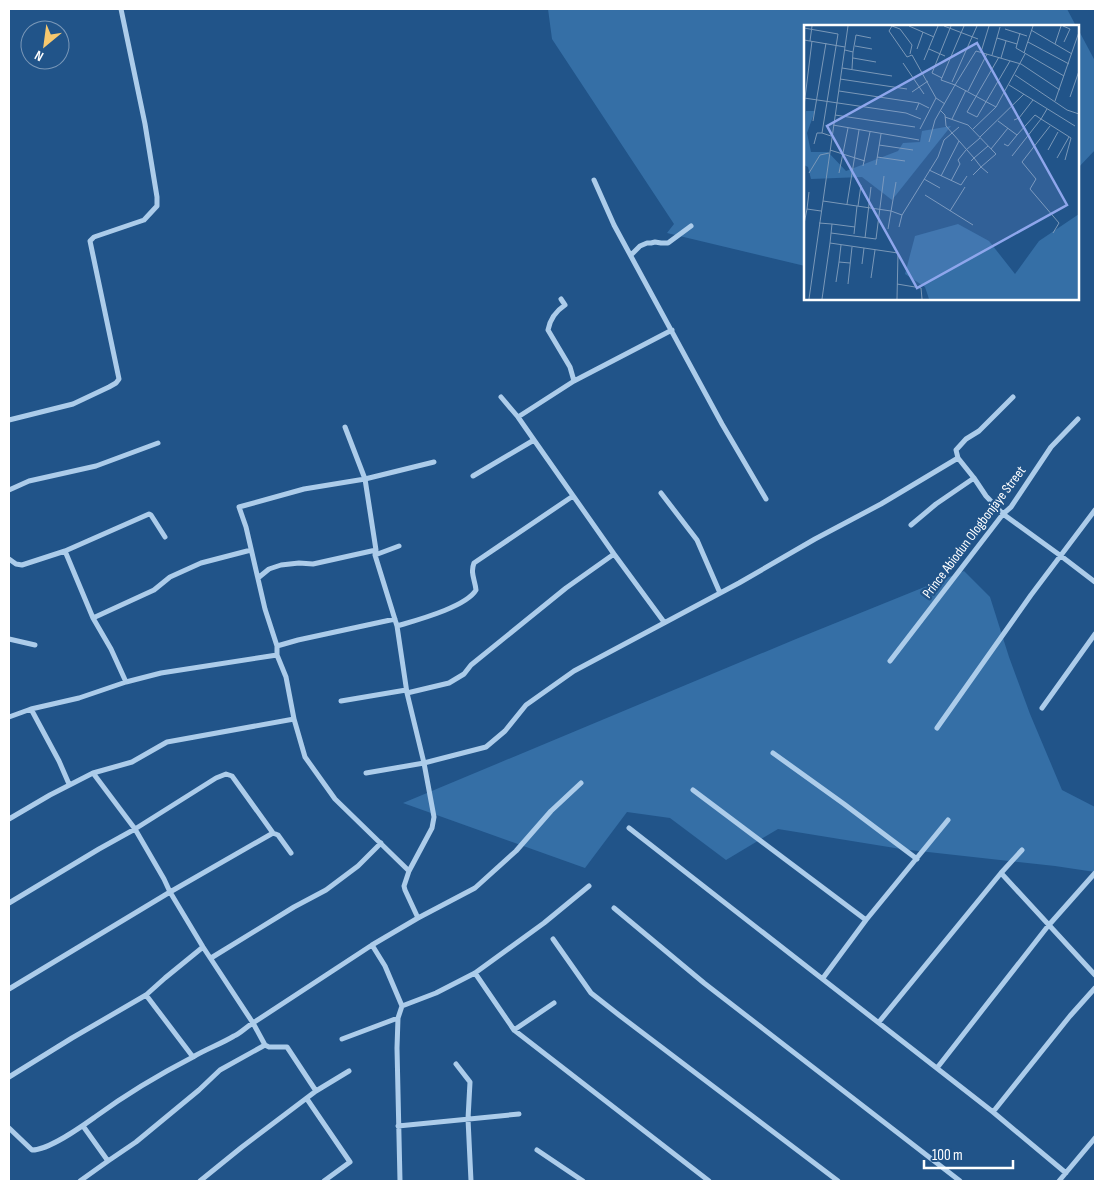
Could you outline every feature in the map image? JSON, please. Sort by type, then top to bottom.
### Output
[{"type":"street","points":[[9,420],[73,404],[109,387],[119,379],[90,242],[94,237],[144,220],[157,206],[145,124],[121,9]]},
{"type":"street","points":[[594,180],[614,225],[722,424],[766,499]]},
{"type":"street","points":[[631,255],[640,246],[647,243],[668,243],[691,226]]},
{"type":"street","points":[[561,299],[565,305],[554,315],[548,330],[570,367],[574,381]]},
{"type":"street","points":[[518,418],[574,381],[672,330]]},
{"type":"street","points":[[501,397],[664,622]]},
{"type":"street","points":[[1013,397],[956,450],[958,458],[986,496],[1003,514],[1095,582]]},
{"type":"street","name":"Prince Abiodun Ologbonjaye Street","points":[[890,661],[1003,514],[1011,507],[1051,447],[1078,419]]},
{"type":"street","points":[[345,428],[365,479],[376,553],[397,626],[406,692],[424,762],[434,817],[434,822],[409,870],[404,886],[418,918]]},
{"type":"street","points":[[473,476],[534,440]]},
{"type":"street","points":[[9,490],[29,481],[96,466],[158,443]]},
{"type":"street","points":[[366,774],[486,747],[505,731],[526,705],[574,671],[881,504],[958,458]]},
{"type":"street","points":[[409,870],[335,799],[305,757],[294,719],[286,677],[265,609],[239,507],[304,489],[365,479],[434,462]]},
{"type":"street","points":[[911,525],[936,504],[974,478]]},
{"type":"street","points":[[661,493],[698,540],[720,593]]},
{"type":"street","points":[[397,626],[443,612],[473,595],[476,590],[472,574],[474,563],[573,496]]},
{"type":"street","points":[[937,728],[1032,594],[1095,510]]},
{"type":"street","points":[[9,559],[16,564],[22,565],[65,551],[149,514],[165,537]]},
{"type":"street","points":[[258,578],[269,569],[281,565],[313,564],[376,553],[399,546]]},
{"type":"street","points":[[93,618],[154,590],[170,577],[201,563],[251,550]]},
{"type":"street","points":[[65,551],[78,586],[126,682]]},
{"type":"street","points":[[341,701],[406,692],[449,683],[464,674],[471,665],[566,588],[614,554]]},
{"type":"street","points":[[277,646],[395,619]]},
{"type":"street","points":[[1042,708],[1095,634]]},
{"type":"street","points":[[9,639],[35,645]]},
{"type":"street","points":[[9,717],[31,709],[79,698],[126,682],[161,673],[278,655]]},
{"type":"street","points":[[31,709],[69,784]]},
{"type":"street","points":[[9,819],[69,784],[93,773],[132,762],[167,742],[294,719]]},
{"type":"street","points":[[773,753],[917,859]]},
{"type":"street","points":[[93,773],[135,829],[170,892],[265,1046]]},
{"type":"street","points":[[9,903],[135,829],[216,778],[226,774],[232,776],[273,833],[278,834],[291,853]]},
{"type":"street","points":[[9,1128],[32,1150],[39,1150],[83,1126],[133,1092],[193,1057],[235,1036],[372,945],[475,888],[516,851],[551,811],[581,783]]},
{"type":"street","points":[[693,790],[866,920]]},
{"type":"street","points":[[823,978],[866,920],[948,820]]},
{"type":"street","points":[[629,828],[879,1022],[993,1112],[1066,1173]]},
{"type":"street","points":[[9,989],[170,892],[273,833]]},
{"type":"street","points":[[211,958],[294,907],[326,890],[358,866],[381,843]]},
{"type":"street","points":[[879,1022],[1022,850]]},
{"type":"street","points":[[1001,873],[1095,975]]},
{"type":"street","points":[[937,1068],[1048,926],[1095,873]]},
{"type":"street","points":[[402,1006],[436,994],[475,973],[544,923],[589,886]]},
{"type":"street","points":[[614,908],[704,983],[960,1181]]},
{"type":"street","points":[[553,939],[592,993],[838,1181]]},
{"type":"street","points":[[372,945],[386,966],[402,1006],[398,1018],[397,1048],[400,1181]]},
{"type":"street","points":[[9,1077],[146,995],[204,947]]},
{"type":"street","points":[[475,973],[514,1030],[709,1181]]},
{"type":"street","points":[[993,1112],[1070,1016],[1095,988]]},
{"type":"street","points":[[146,995],[193,1057]]},
{"type":"street","points":[[514,1030],[554,1003]]},
{"type":"street","points":[[342,1039],[398,1018]]},
{"type":"street","points":[[80,1181],[136,1142],[199,1090],[220,1070],[265,1046],[287,1047],[316,1091]]},
{"type":"street","points":[[456,1064],[470,1082],[468,1119],[471,1181]]},
{"type":"street","points":[[200,1181],[316,1091],[349,1071]]},
{"type":"street","points":[[307,1099],[350,1162],[324,1181]]},
{"type":"street","points":[[398,1126],[520,1114]]},
{"type":"street","points":[[83,1126],[108,1161]]},
{"type":"street","points":[[1060,1181],[1095,1138]]},
{"type":"street","points":[[537,1150],[583,1181]]},
{"type":"shaded area","points":[[548,9],[1067,9],[1075,25],[804,25],[804,266],[667,233],[674,224],[552,39]]},
{"type":"shaded area","points":[[1079,31],[1095,61],[1095,150],[1079,167]]},
{"type":"shaded area","points":[[964,571],[990,597],[1030,714],[1062,790],[1095,807],[1095,872],[901,849],[778,829],[726,860],[670,818],[627,812],[585,868],[403,803],[796,639]]}]
